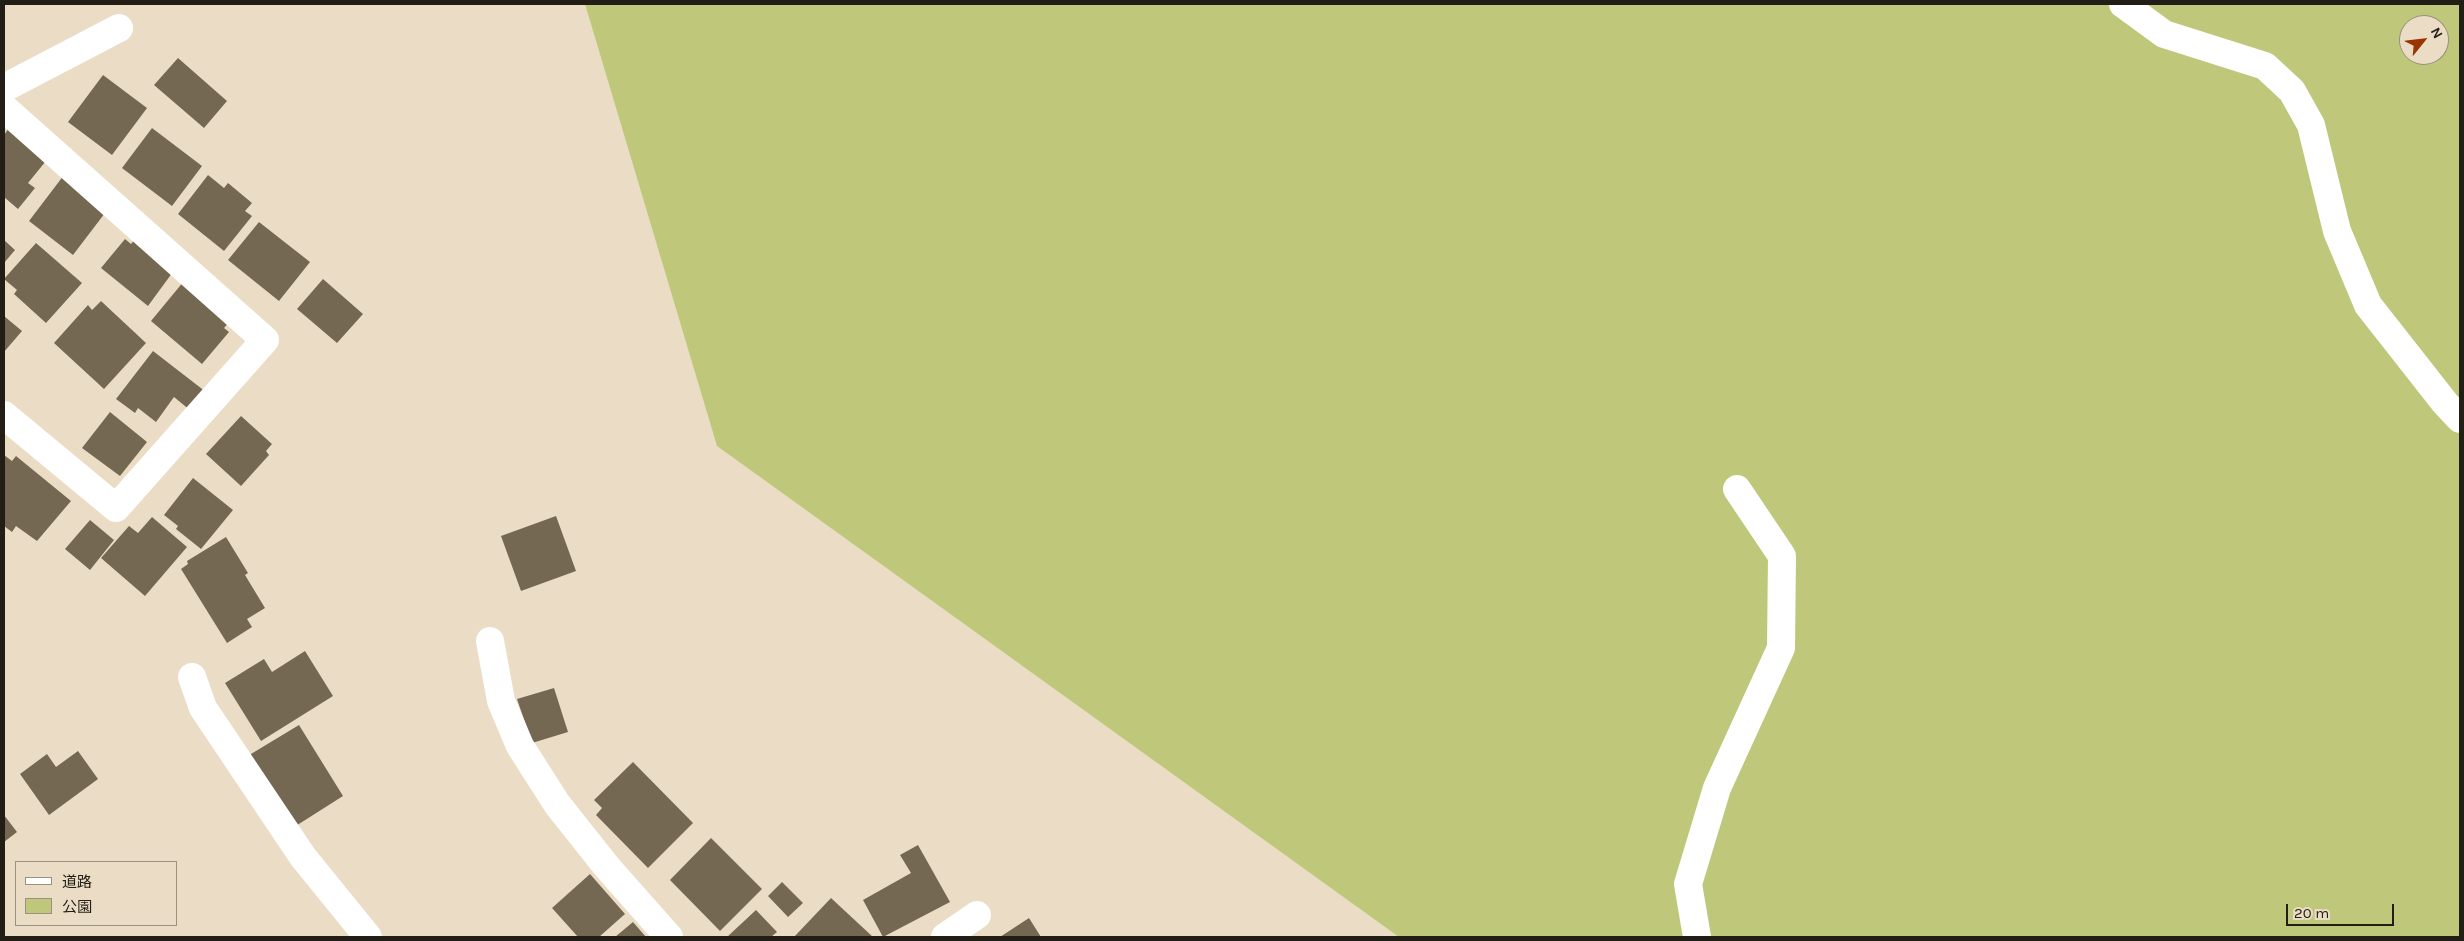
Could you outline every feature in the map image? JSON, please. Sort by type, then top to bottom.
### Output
[{"type":"street","points":[[2123,4],[2164,34],[2265,66],[2292,91],[2311,125],[2337,231],[2368,305],[2445,403],[2460,419]]},
{"type":"street","points":[[4,88],[119,28]]},
{"type":"street","points":[[4,108],[265,340],[116,508],[4,415]]},
{"type":"street","points":[[1697,937],[1688,884],[1717,788],[1781,648],[1782,556],[1737,489]]},
{"type":"street","points":[[490,640],[501,701],[520,746],[557,804],[607,867],[669,937]]},
{"type":"street","points":[[192,678],[203,708],[303,857],[368,937]]},
{"type":"street","points":[[945,937],[977,915]]},
{"type":"green space","points":[[585,4],[2460,4],[2460,937],[1399,937],[717,446]]},
{"type":"building","points":[[178,58],[227,101],[204,128],[154,85]]},
{"type":"building","points":[[103,75],[147,108],[112,155],[68,122]]},
{"type":"building","points":[[11,125],[50,156],[28,183],[35,188],[18,209],[4,197],[4,135]]},
{"type":"building","points":[[152,128],[202,166],[172,206],[122,168]]},
{"type":"building","points":[[64,175],[105,213],[73,255],[29,221]]},
{"type":"building","points":[[208,175],[224,188],[228,183],[252,203],[245,211],[252,216],[224,251],[178,214]]},
{"type":"building","points":[[259,222],[310,262],[279,301],[228,260]]},
{"type":"building","points":[[140,233],[178,265],[148,306],[101,268],[125,239],[131,244]]},
{"type":"building","points":[[4,240],[15,250],[4,263]]},
{"type":"building","points":[[36,243],[82,283],[46,323],[14,294],[17,290],[4,279]]},
{"type":"building","points":[[323,279],[363,314],[337,343],[297,309]]},
{"type":"building","points":[[184,281],[231,320],[224,328],[229,332],[202,364],[151,321]]},
{"type":"building","points":[[101,301],[146,343],[104,389],[54,343],[88,305],[92,310]]},
{"type":"building","points":[[4,316],[22,331],[4,352]]},
{"type":"building","points":[[153,351],[206,392],[191,411],[174,397],[156,422],[138,408],[135,413],[116,399]]},
{"type":"building","points":[[110,412],[147,442],[120,476],[82,448]]},
{"type":"building","points":[[241,416],[272,444],[266,451],[269,455],[241,486],[206,454]]},
{"type":"building","points":[[4,455],[12,461],[16,456],[71,501],[37,541],[16,526],[12,532],[4,526]]},
{"type":"building","points":[[193,478],[233,510],[201,549],[176,529],[178,526],[164,515]]},
{"type":"building","points":[[556,516],[576,571],[521,591],[501,536]]},
{"type":"building","points":[[152,517],[187,547],[145,596],[101,558],[129,526],[138,533]]},
{"type":"building","points":[[90,520],[114,540],[90,570],[65,549]]},
{"type":"building","points":[[226,537],[248,573],[245,575],[265,608],[247,619],[252,627],[227,643],[181,569],[188,564],[187,561]]},
{"type":"building","points":[[305,651],[333,696],[261,741],[225,683],[264,659],[272,672]]},
{"type":"building","points":[[554,688],[568,732],[532,743],[517,699]]},
{"type":"building","points":[[299,725],[343,796],[291,829],[246,757]]},
{"type":"building","points":[[78,751],[98,779],[49,815],[20,774],[47,754],[56,767]]},
{"type":"building","points":[[633,762],[693,823],[648,868],[596,815],[602,808],[594,800]]},
{"type":"building","points":[[4,815],[17,832],[4,842]]},
{"type":"building","points":[[711,838],[762,889],[720,931],[670,880]]},
{"type":"building","points":[[918,845],[950,902],[883,937],[863,900],[911,873],[900,855]]},
{"type":"building","points":[[590,874],[625,914],[599,937],[578,937],[552,908]]},
{"type":"building","points":[[782,882],[803,903],[788,917],[768,896]]},
{"type":"building","points":[[831,898],[873,937],[794,937]]},
{"type":"building","points":[[756,910],[777,932],[771,937],[727,937]]},
{"type":"building","points":[[1029,918],[1041,937],[1000,937]]},
{"type":"building","points":[[633,922],[646,937],[615,937]]}]
